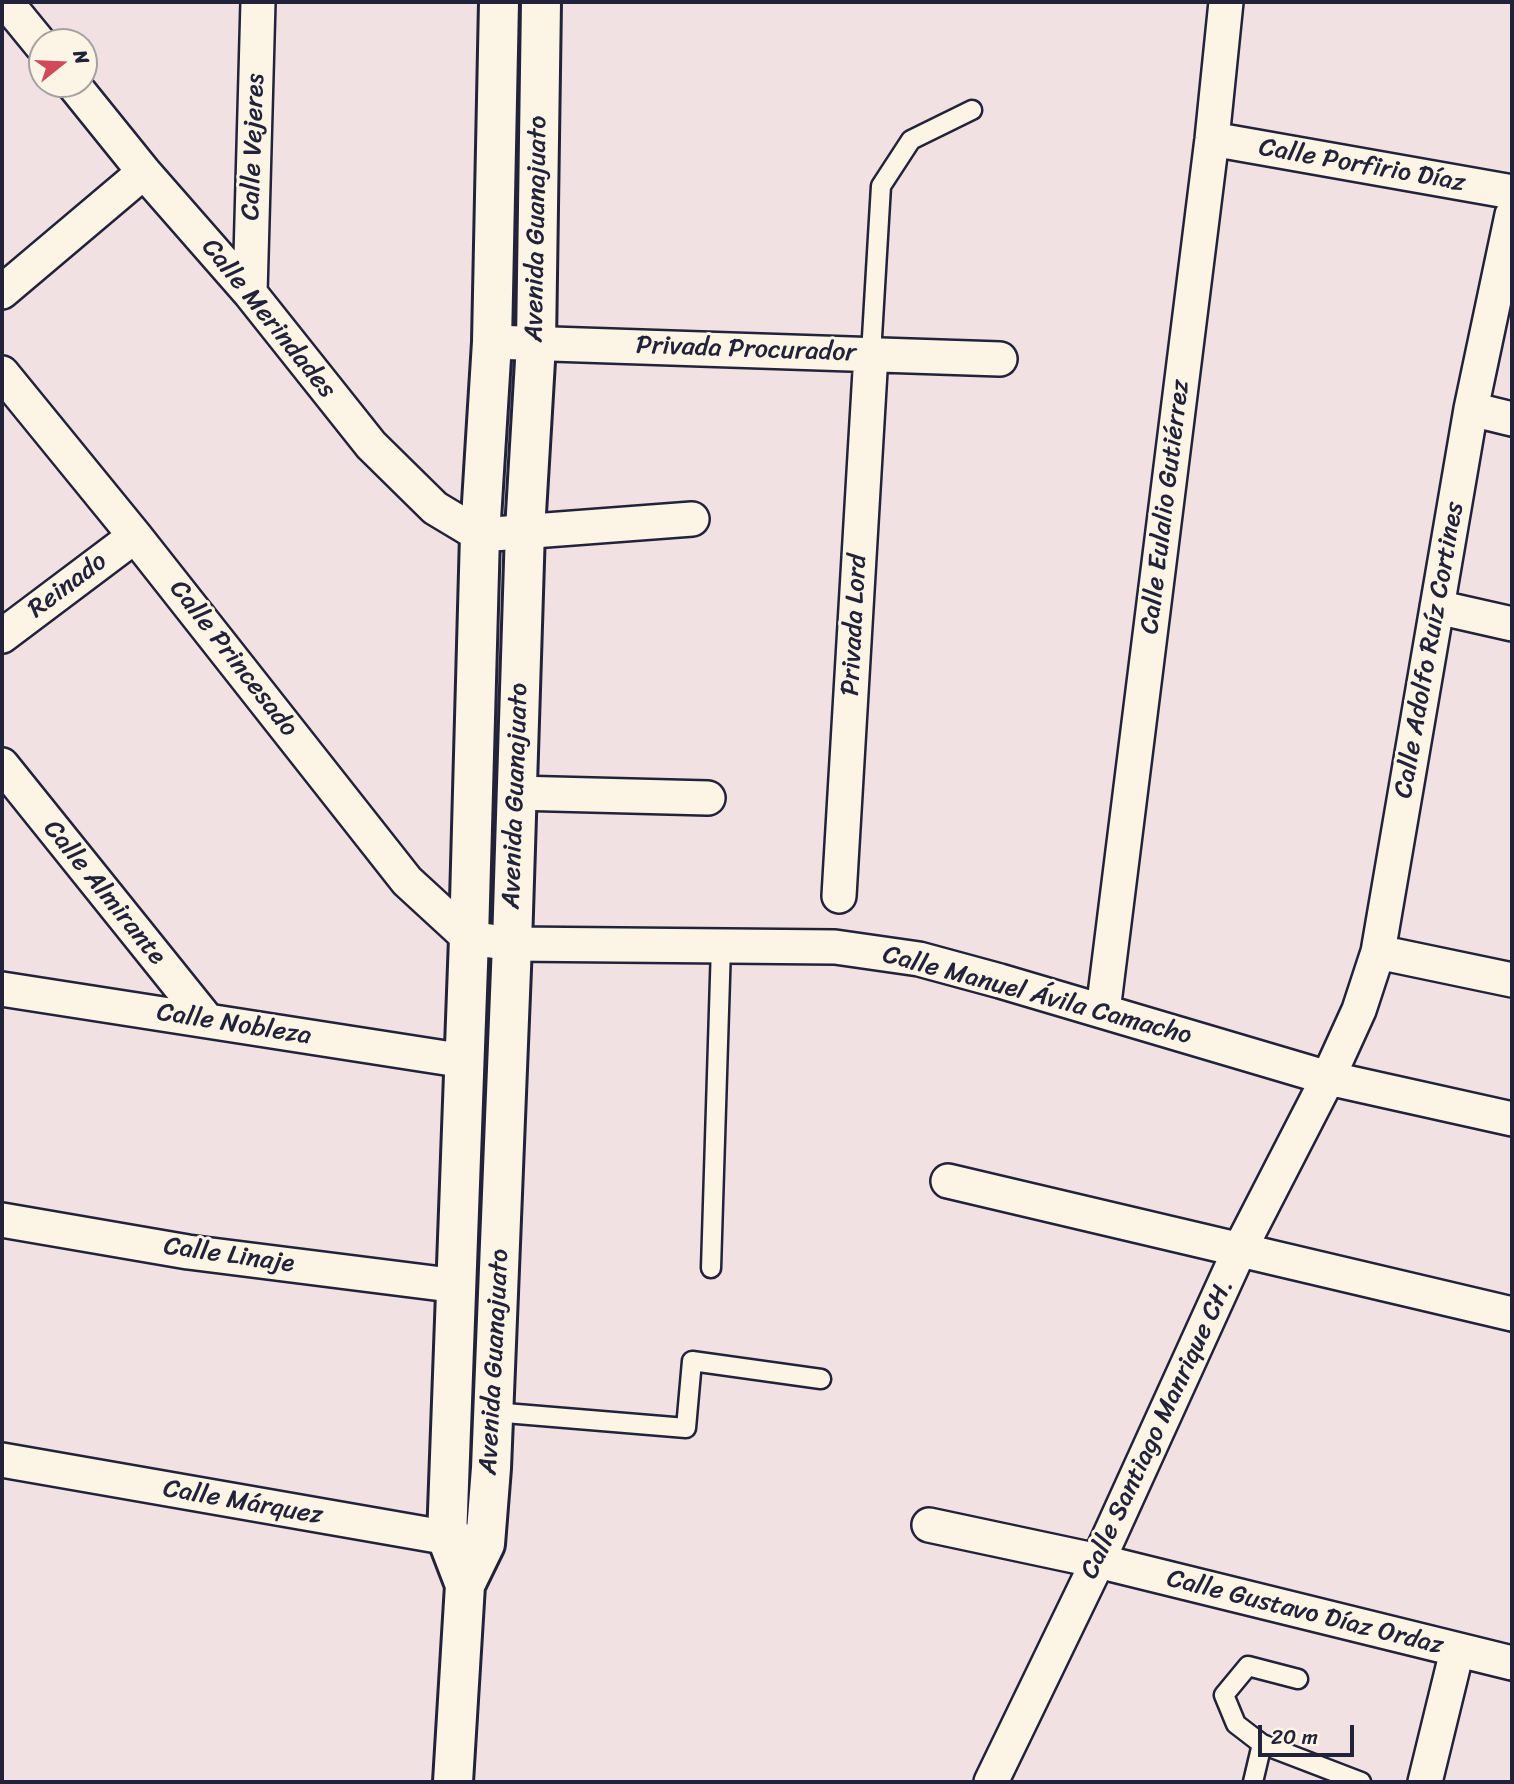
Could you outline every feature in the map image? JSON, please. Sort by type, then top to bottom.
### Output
[{"type":"street","points":[[6,2],[28,29]]},
{"type":"street","name":"Calle Vejeres","points":[[250,293],[258,2]]},
{"type":"street","name":"Avenida Guanajuato","points":[[465,1585],[447,1538],[458,1286],[480,535],[492,342],[499,2]]},
{"type":"street","name":"Avenida Guanajuato","points":[[453,1782],[465,1585],[485,1544],[493,1412],[525,530],[536,344],[541,2]]},
{"type":"street","name":"Calle Eulalio Gutiérrez","points":[[1103,1011],[1212,139],[1226,2]]},
{"type":"street","name":"Calle Merindades","points":[[84,98],[144,172],[250,293],[371,445],[435,508],[480,535]]},
{"type":"street","name":"Calle Porfirio Díaz","points":[[1212,139],[1512,192]]},
{"type":"street","points":[[2,292],[144,172]]},
{"type":"street","name":"Calle Adolfo Ruíz Cortines","points":[[1328,1077],[1359,1010],[1378,952],[1471,409],[1512,215]]},
{"type":"street","name":"Privada Procurador","points":[[492,342],[1000,359]]},
{"type":"street","name":"Privada Lord","points":[[839,896],[871,354]]},
{"type":"street","name":"Calle Princesado","points":[[2,373],[135,536],[407,881],[469,938]]},
{"type":"street","points":[[1471,409],[1512,419]]},
{"type":"street","points":[[480,535],[691,519]]},
{"type":"street","name":"Reinado","points":[[2,636],[135,536]]},
{"type":"street","points":[[1437,607],[1512,624]]},
{"type":"street","name":"Calle Almirante","points":[[2,765],[207,1020]]},
{"type":"street","points":[[515,793],[708,798]]},
{"type":"street","name":"Calle Manuel Ávila Camacho","points":[[469,938],[512,944],[835,947],[919,959],[1328,1077],[1512,1119]]},
{"type":"street","points":[[1378,952],[1512,980]]},
{"type":"street","name":"Calle Nobleza","points":[[2,989],[465,1061]]},
{"type":"street","name":"Calle Santiago Manrique CH.","points":[[991,1782],[1098,1561],[1240,1249],[1328,1077]]},
{"type":"street","points":[[948,1181],[1512,1314]]},
{"type":"street","name":"Calle Linaje","points":[[2,1220],[188,1252],[458,1286]]},
{"type":"street","name":"Calle Márquez","points":[[2,1460],[485,1544]]},
{"type":"street","name":"Calle Gustavo Díaz Ordaz","points":[[929,1525],[1098,1561],[1512,1663]]},
{"type":"street","points":[[1425,1782],[1457,1651]]},
{"type":"lane","points":[[871,354],[881,186],[911,140],[972,110]]},
{"type":"lane","points":[[711,1268],[721,946]]},
{"type":"lane","points":[[493,1412],[685,1428],[692,1361],[821,1379]]},
{"type":"lane","points":[[1298,1679],[1248,1665],[1224,1695],[1236,1724],[1262,1744],[1361,1782]]},
{"type":"lane","points":[[1253,1782],[1262,1744]]}]
